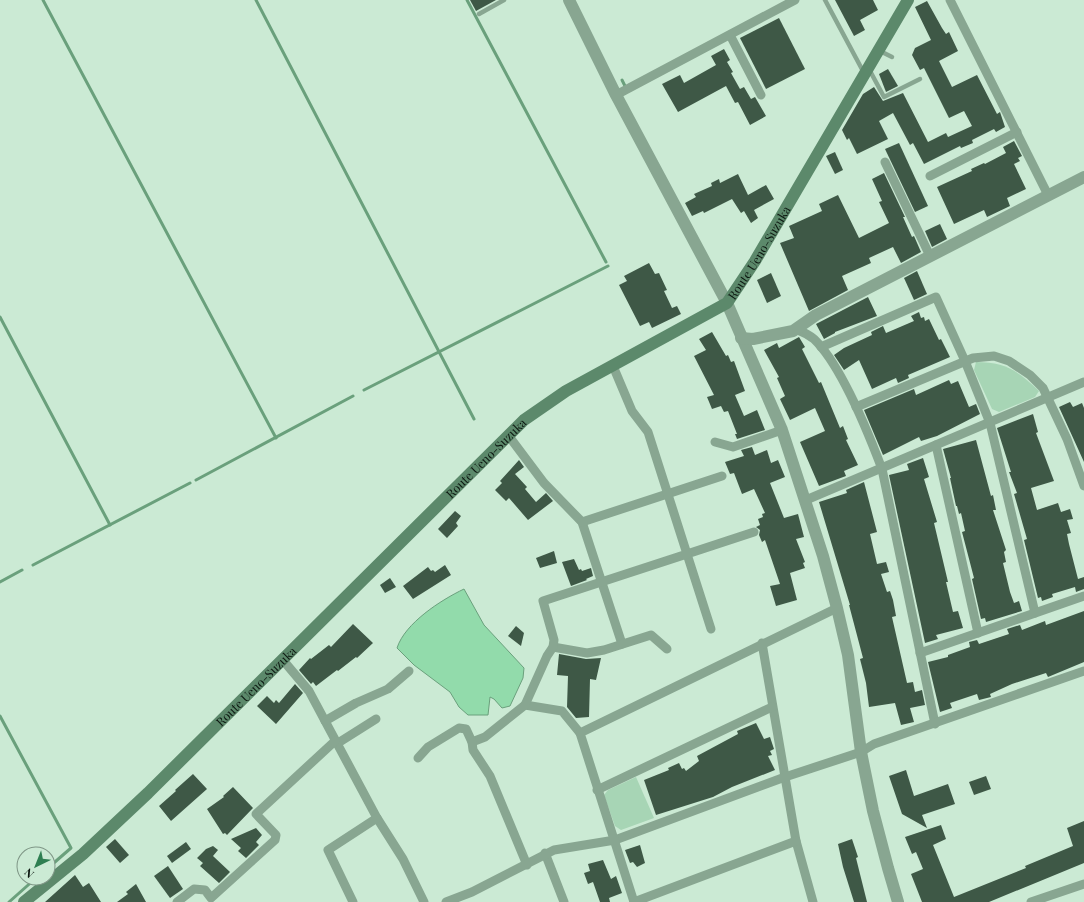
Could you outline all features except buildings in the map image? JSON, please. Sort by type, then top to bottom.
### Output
[{"type":"main road","name":"Route Ueno-Suzuka","points":[[30,900],[148,793],[508,434],[524,420],[560,395],[655,343],[681,326],[727,303],[754,261],[908,0]]},
{"type":"street","points":[[569,0],[622,91],[727,303],[782,430],[806,500],[848,655],[862,752],[875,818],[898,902]]},
{"type":"street","points":[[622,91],[795,0]]},
{"type":"street","points":[[950,0],[1048,195]]},
{"type":"street","points":[[730,35],[761,94]]},
{"type":"street","points":[[930,176],[1017,132]]},
{"type":"street","points":[[886,162],[930,256]]},
{"type":"street","points":[[741,338],[753,339],[798,330],[816,315],[1084,177]]},
{"type":"street","points":[[821,347],[936,297],[965,361],[990,423],[1035,613]]},
{"type":"street","points":[[798,330],[812,338],[821,347],[840,378],[856,408],[882,469],[935,724]]},
{"type":"street","points":[[856,408],[965,361],[986,356],[1009,362],[1038,382],[1048,398],[1067,439],[1084,486]]},
{"type":"street","points":[[613,366],[632,411],[648,432],[711,629]]},
{"type":"street","points":[[806,500],[1084,382]]},
{"type":"street","points":[[715,442],[733,447],[782,430]]},
{"type":"street","points":[[508,434],[540,479],[582,522],[622,644]]},
{"type":"street","points":[[936,445],[978,633]]},
{"type":"street","points":[[582,522],[722,476]]},
{"type":"street","points":[[472,742],[485,737],[525,705],[547,656],[553,647],[554,640],[544,601],[754,532]]},
{"type":"street","points":[[920,653],[1084,596]]},
{"type":"street","points":[[580,733],[836,608]]},
{"type":"street","points":[[553,647],[587,653],[651,635],[667,649]]},
{"type":"street","points":[[762,644],[796,841],[813,902]]},
{"type":"street","points":[[282,659],[309,691],[377,818],[403,859],[424,902]]},
{"type":"street","points":[[325,721],[356,703],[388,689],[409,671]]},
{"type":"street","points":[[446,902],[472,892],[527,865],[545,853],[554,850],[615,840],[785,777],[862,752],[874,744],[1084,671]]},
{"type":"street","points":[[525,705],[562,711],[580,733],[634,902],[796,841]]},
{"type":"street","points":[[597,790],[772,707]]},
{"type":"street","points":[[177,902],[194,889],[205,890],[211,898],[275,840],[276,835],[256,814],[337,742],[376,719]]},
{"type":"street","points":[[418,758],[428,748],[459,728],[466,729],[472,742],[473,750],[490,776],[527,865]]},
{"type":"street","points":[[353,902],[328,850],[377,818]]},
{"type":"street","points":[[545,853],[564,902]]},
{"type":"street","points":[[1031,902],[1084,884]]},
{"type":"lane","points":[[478,14],[504,0]]},
{"type":"lane","points":[[826,0],[866,71],[884,97],[920,79]]},
{"type":"lane","points":[[878,50],[892,57]]},
{"type":"shaded area","points":[[976,362],[996,364],[1011,369],[1025,378],[1039,391],[1035,397],[999,412],[992,409],[974,370]]},
{"type":"shaded area","points":[[464,589],[484,625],[524,668],[523,678],[510,706],[502,708],[494,699],[490,697],[488,715],[468,715],[459,707],[450,692],[414,665],[397,648],[401,639],[408,630],[425,613],[445,599]]},
{"type":"shaded area","points":[[636,777],[654,818],[621,830],[615,826],[604,795],[608,790]]},
{"type":"waterway","points":[[43,0],[276,438]]},
{"type":"waterway","points":[[256,0],[474,419]]},
{"type":"waterway","points":[[467,0],[606,262]]},
{"type":"waterway","points":[[622,80],[625,86]]},
{"type":"waterway","points":[[364,390],[608,266]]},
{"type":"waterway","points":[[0,317],[110,525]]},
{"type":"waterway","points":[[196,480],[353,396]]},
{"type":"waterway","points":[[33,565],[190,483]]},
{"type":"waterway","points":[[0,582],[22,570]]},
{"type":"waterway","points":[[0,716],[71,848],[56,861]]},
{"type":"waterway","points":[[9,902],[27,886]]}]
